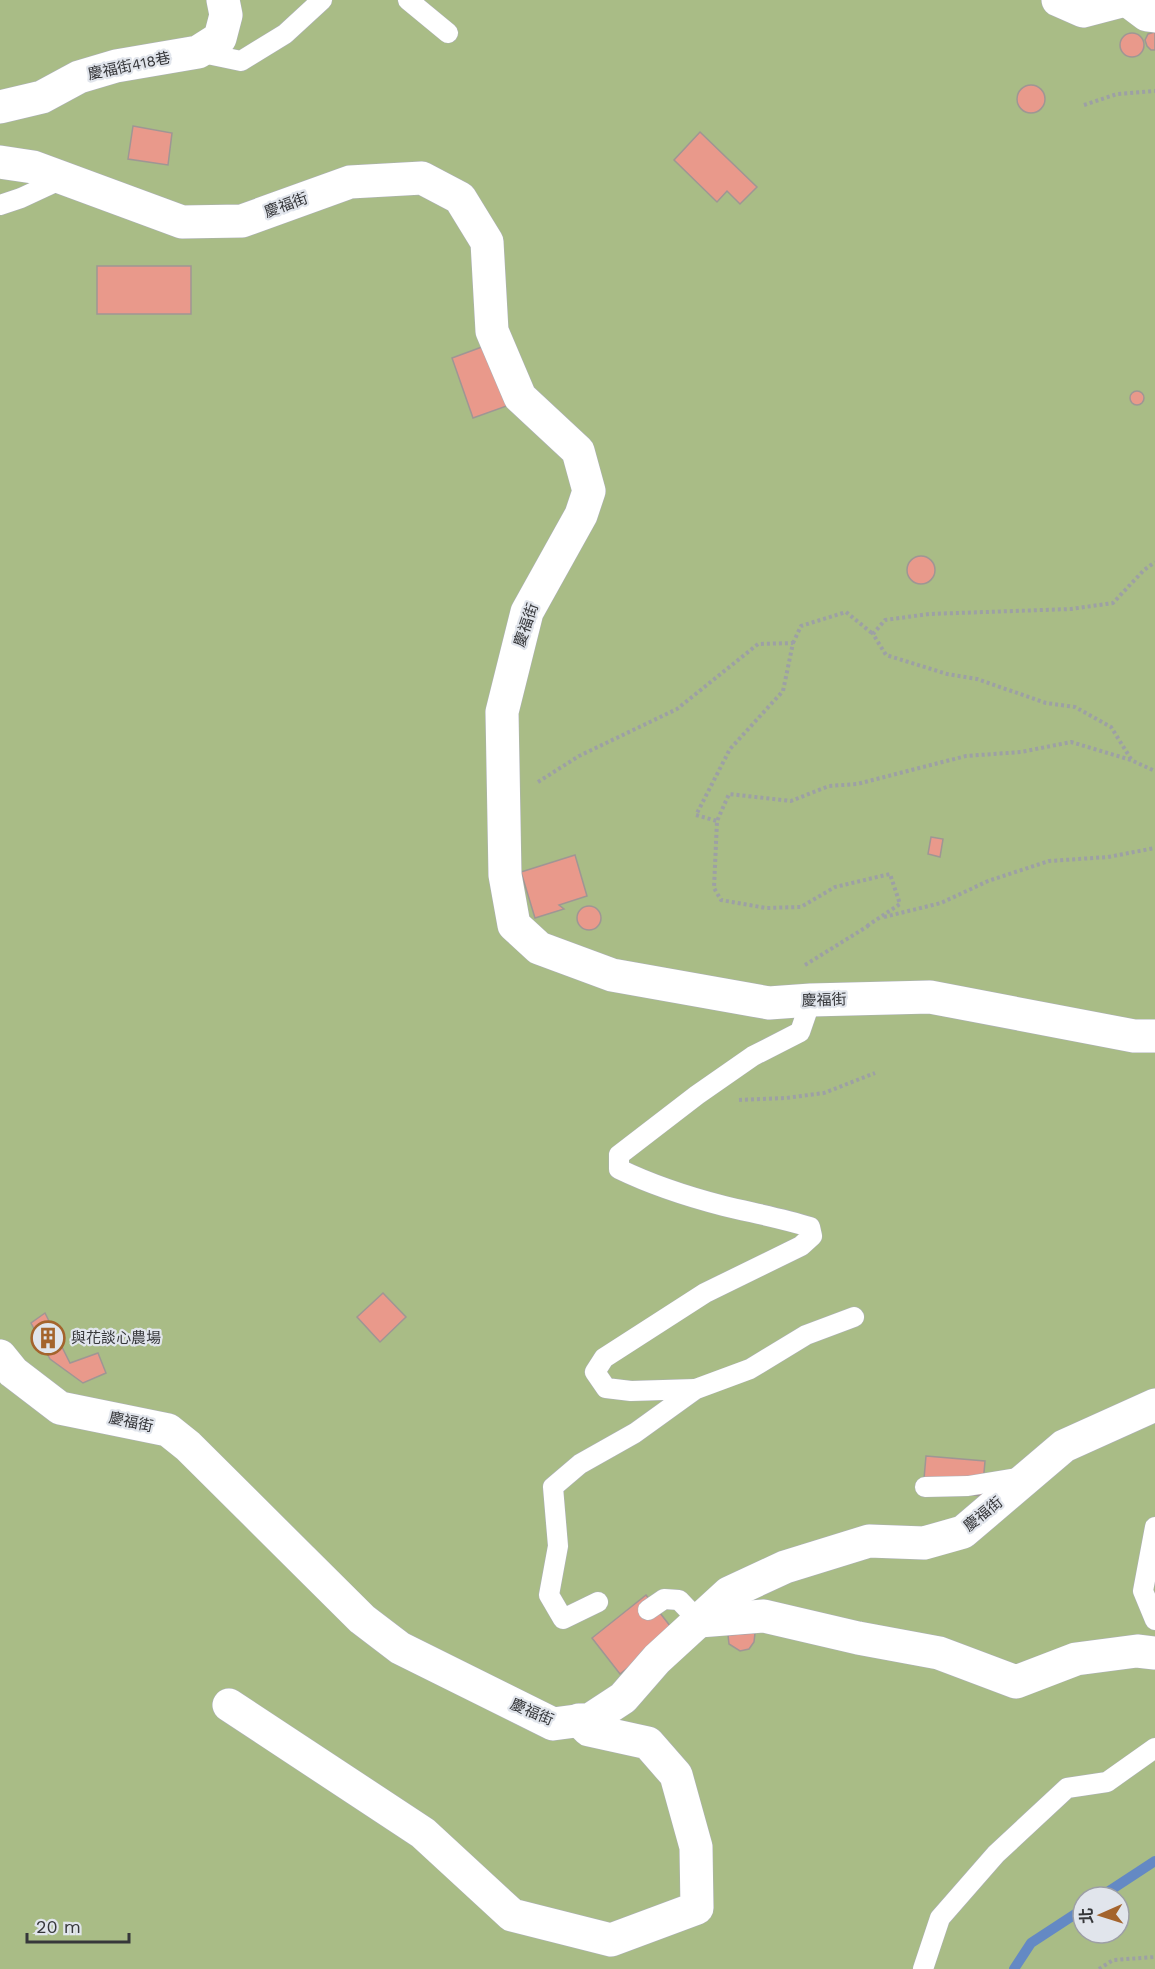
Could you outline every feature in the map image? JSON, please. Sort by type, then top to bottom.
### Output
[{"type":"street","name":"慶福街418巷","points":[[0,107],[42,97],[79,77],[116,66],[198,52],[220,38],[226,15],[223,0]]},
{"type":"street","points":[[1058,0],[1083,11],[1126,0],[1147,15],[1155,16]]},
{"type":"street","name":"慶福街","points":[[0,162],[33,167],[182,222],[242,221],[350,182],[422,178],[460,198],[487,242],[492,332],[520,397],[578,451],[590,491],[581,515],[528,612],[502,712],[505,875],[514,925],[539,948],[612,975],[769,1004],[811,1000],[930,997],[1134,1036],[1155,1036]]},
{"type":"street","name":"慶福街","points":[[0,1356],[13,1372],[60,1408],[168,1430],[188,1446],[362,1619],[400,1648],[553,1724],[591,1719],[622,1698],[657,1659],[729,1593],[785,1566],[869,1541],[924,1543],[963,1532],[1064,1446],[1155,1404]]},
{"type":"street","points":[[699,1621],[764,1616],[858,1638],[939,1653],[1016,1682],[1076,1659],[1137,1651],[1155,1653]]},
{"type":"street","points":[[229,1705],[423,1833],[512,1915],[611,1940],[697,1908],[696,1847],[675,1775],[648,1743],[590,1730],[579,1720]]},
{"type":"lane","points":[[198,52],[241,61],[285,34],[322,0]]},
{"type":"lane","points":[[408,0],[448,33]]},
{"type":"lane","points":[[0,205],[64,178]]},
{"type":"lane","points":[[696,1389],[632,1391],[606,1388],[595,1372],[604,1358],[705,1293],[801,1246],[812,1236],[810,1227],[778,1216],[714,1202],[636,1177],[619,1169],[619,1155],[753,1056],[801,1032],[811,1000]]},
{"type":"lane","points":[[598,1602],[563,1619],[549,1595],[558,1545],[553,1487],[580,1464],[635,1433],[696,1389],[750,1369],[806,1335],[854,1317]]},
{"type":"lane","points":[[925,1487],[968,1486],[1029,1476]]},
{"type":"lane","points":[[1155,1527],[1143,1591],[1155,1620]]},
{"type":"lane","points":[[648,1610],[664,1599],[680,1600],[699,1621]]},
{"type":"lane","points":[[924,1969],[940,1918],[996,1854],[1067,1788],[1107,1782],[1155,1748]]},
{"type":"path","points":[[1084,105],[1117,94],[1155,91]]},
{"type":"path","points":[[873,634],[885,620],[929,614],[1071,609],[1113,603],[1144,570],[1155,562]]},
{"type":"path","points":[[717,821],[696,815],[730,749],[783,691],[793,643],[801,626],[846,612],[873,634],[886,655],[947,674],[977,679],[1046,703],[1075,707],[1111,727],[1131,760]]},
{"type":"path","points":[[504,803],[579,756],[676,709],[758,644],[793,643]]},
{"type":"path","points":[[867,926],[900,904],[890,874],[835,887],[801,907],[766,908],[721,900],[714,888],[717,821],[729,794],[791,801],[829,786],[857,784],[966,756],[1021,752],[1071,742],[1131,760],[1155,771]]},
{"type":"path","points":[[801,967],[882,917],[940,903],[988,881],[1049,861],[1108,857],[1155,848]]},
{"type":"path","points":[[688,1102],[786,1098],[824,1092],[875,1072]]},
{"type":"path","points":[[1099,1969],[1113,1960],[1155,1958]]},
{"type":"green space","points":[[0,0],[1155,0],[1155,1969],[0,1969]]},
{"type":"building","points":[[1155,32],[1155,50],[1151,50],[1145,40],[1148,34]]},
{"type":"building","points":[[1132,33],[1141,36],[1144,45],[1141,54],[1132,57],[1123,54],[1120,45],[1123,36]]},
{"type":"building","points":[[1031,85],[1041,89],[1045,99],[1041,109],[1031,113],[1021,109],[1017,99],[1021,89]]},
{"type":"building","points":[[133,126],[172,133],[168,165],[128,159]]},
{"type":"building","points":[[700,132],[757,187],[740,204],[727,191],[717,202],[674,160]]},
{"type":"building","points":[[97,266],[191,266],[191,314],[97,314]]},
{"type":"building","points":[[490,344],[512,404],[473,418],[452,358]]},
{"type":"building","points":[[1134,391],[1140,391],[1144,398],[1140,405],[1134,405],[1130,401],[1130,395]]},
{"type":"building","points":[[921,556],[931,560],[935,570],[931,580],[921,584],[911,580],[907,570],[911,560]]},
{"type":"building","points":[[931,837],[943,839],[940,857],[928,854]]},
{"type":"building","points":[[575,855],[587,896],[559,905],[564,909],[535,918],[521,872]]},
{"type":"building","points":[[589,906],[594,907],[600,913],[600,923],[594,929],[589,930],[584,929],[578,923],[577,918],[578,913],[584,907]]},
{"type":"building","points":[[383,1293],[406,1317],[380,1342],[357,1317]]},
{"type":"building","name":"與花談心農場","points":[[45,1313],[70,1363],[98,1353],[106,1373],[83,1383],[50,1359],[31,1323]]},
{"type":"building","points":[[926,1456],[985,1461],[982,1496],[923,1490]]},
{"type":"building","points":[[646,1595],[674,1631],[620,1674],[592,1638]]},
{"type":"building","points":[[755,1633],[754,1642],[749,1649],[740,1651],[729,1644],[728,1635]]},
{"type":"waterway","points":[[1118,1885],[1155,1861]]},
{"type":"waterway","points":[[1014,1969],[1031,1943],[1071,1917]]},
{"type":"place","name":"與花談心農場","points":[[48,1338]]}]
